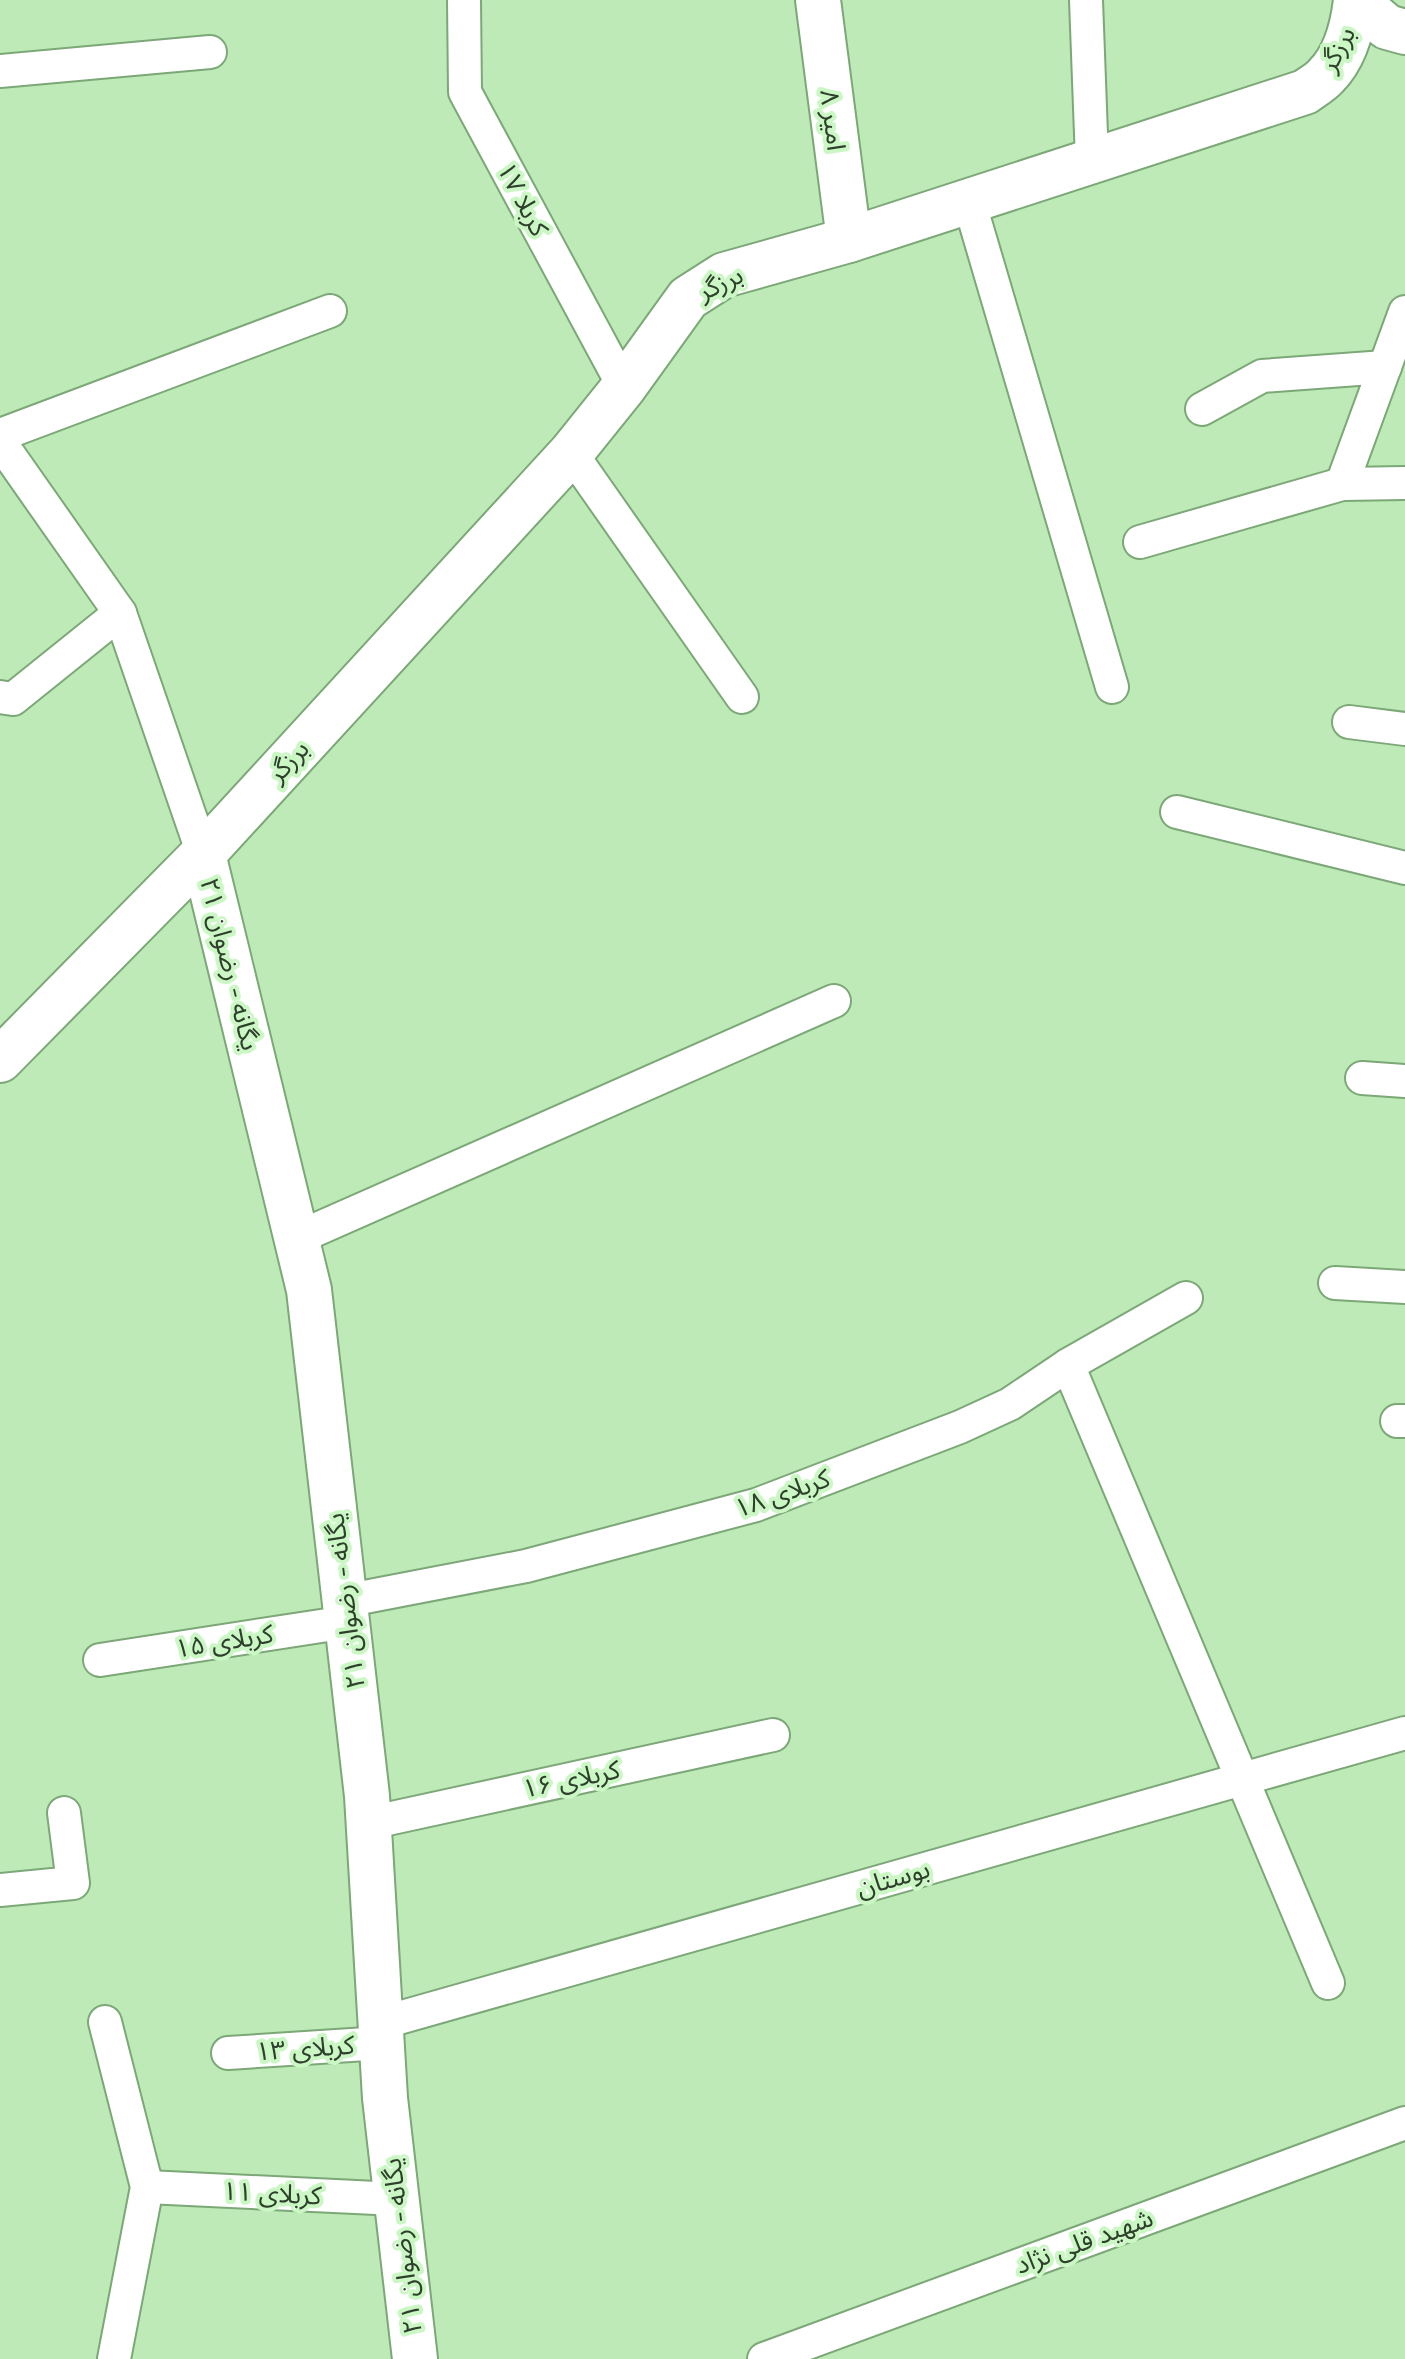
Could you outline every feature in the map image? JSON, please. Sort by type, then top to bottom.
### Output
[{"type":"street","name":"کربلا ۱۷","points":[[464,0],[465,92],[624,387]]},
{"type":"street","name":"امیر ۸","points":[[818,0],[849,240]]},
{"type":"street","points":[[1086,0],[1092,161]]},
{"type":"street","name":"برزگر","points":[[0,1060],[203,854],[571,453],[624,387],[688,298],[724,275],[849,240],[1305,92],[1326,76],[1341,53],[1352,28],[1356,0]]},
{"type":"street","points":[[1356,0],[1387,27],[1405,32]]},
{"type":"street","points":[[0,71],[210,52]]},
{"type":"street","points":[[969,201],[1112,687]]},
{"type":"street","points":[[0,435],[330,311]]},
{"type":"street","points":[[1342,484],[1405,312]]},
{"type":"street","points":[[1202,409],[1262,376],[1385,367]]},
{"type":"street","points":[[0,442],[120,613],[203,854]]},
{"type":"street","points":[[571,453],[742,697]]},
{"type":"street","points":[[1140,542],[1342,484],[1405,483]]},
{"type":"street","points":[[0,697],[13,699],[120,613]]},
{"type":"street","points":[[1349,722],[1405,729]]},
{"type":"street","points":[[1177,812],[1405,868]]},
{"type":"street","name":"یگانه - رضوان ۲۱","points":[[203,854],[309,1290],[369,1823],[381,2033],[415,2359]]},
{"type":"street","points":[[297,1238],[834,1001]]},
{"type":"street","points":[[1362,1078],[1405,1081]]},
{"type":"street","points":[[1335,1283],[1405,1287]]},
{"type":"street","name":"کربلای ۱۸","points":[[346,1611],[756,1505],[960,1427],[1010,1404],[1068,1365],[1186,1298]]},
{"type":"street","points":[[1068,1365],[1328,1983]]},
{"type":"street","name":"کربلای ۱۵","points":[[100,1660],[346,1611]]},
{"type":"street","name":"بوستان","points":[[381,2033],[1405,1733]]},
{"type":"street","name":"کربلای ۱۶","points":[[369,1823],[773,1735]]},
{"type":"street","points":[[0,1890],[73,1883],[64,1813]]},
{"type":"street","points":[[105,2022],[147,2187],[114,2359]]},
{"type":"street","name":"کربلای ۱۳","points":[[228,2053],[381,2033]]},
{"type":"street","name":"شهید قلی نژاد","points":[[764,2359],[1405,2123]]},
{"type":"street","name":"کربلای ۱۱","points":[[147,2187],[397,2199]]}]
